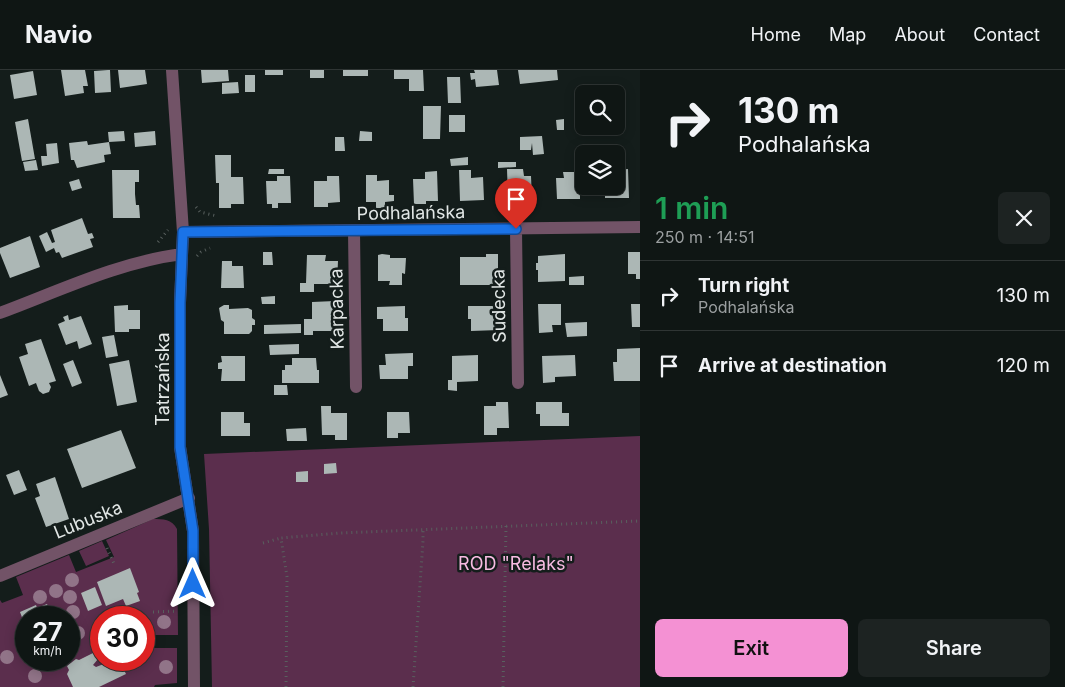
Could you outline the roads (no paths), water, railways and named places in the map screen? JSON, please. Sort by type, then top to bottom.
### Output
[{"type":"street","name":"Tatrzańska","points":[[172,70],[183,232],[180,447],[193,531],[194,687]]},
{"type":"street","name":"Podhalańska","points":[[183,232],[640,227]]},
{"type":"street","name":"Sudecka","points":[[516,229],[518,383]]},
{"type":"street","name":"Karpacka","points":[[354,231],[356,387]]},
{"type":"street","points":[[0,313],[129,265],[182,254]]},
{"type":"street","name":"Lubuska","points":[[0,576],[189,498]]},
{"type":"park label","name":"ROD \"Relaks\"","points":[[516,564]]}]
